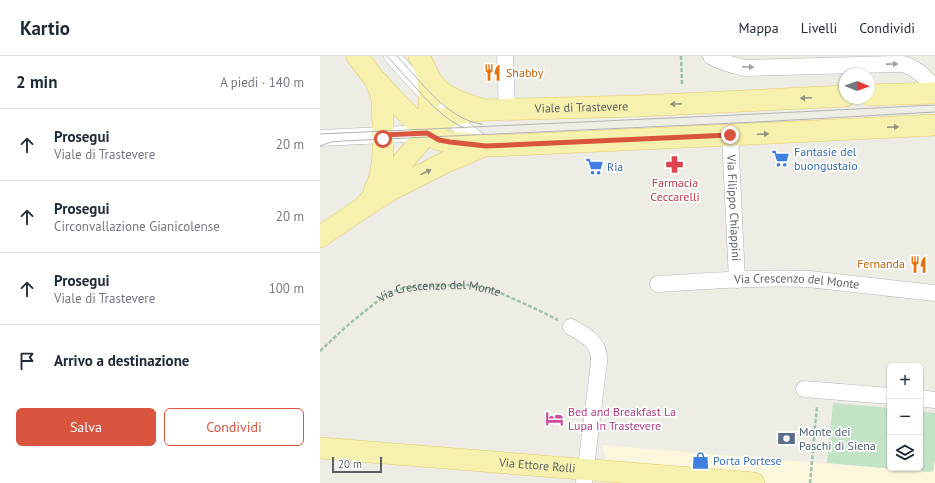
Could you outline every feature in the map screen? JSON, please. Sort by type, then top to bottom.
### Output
[{"type":"main road","points":[[357,56],[373,77],[427,133],[439,140],[450,142],[486,146],[935,124]]},
{"type":"main road","points":[[423,64],[428,81],[429,96],[427,133]]},
{"type":"main road","points":[[423,64],[432,82],[443,93],[456,100],[484,110]]},
{"type":"main road","points":[[364,207],[376,188],[382,161],[382,102],[373,77]]},
{"type":"main road","points":[[875,95],[935,93]]},
{"type":"main road","name":"Viale di Trastevere","points":[[364,207],[427,133],[440,122],[456,122],[464,112],[506,109],[630,107],[839,96]]},
{"type":"main road","points":[[320,237],[391,190],[426,172],[486,146]]},
{"type":"main road","name":"Via Ettore Rolli","points":[[320,448],[587,478],[754,483]]},
{"type":"street","points":[[392,56],[429,96],[456,122],[486,146]]},
{"type":"street","points":[[505,56],[506,109]]},
{"type":"street","points":[[711,56],[730,64],[745,68],[903,64],[920,73],[935,87]]},
{"type":"street","points":[[321,138],[427,133]]},
{"type":"street","name":"Via Filippo Chiappini","points":[[730,135],[737,280]]},
{"type":"street","name":"Via Crescenzo del Monte","points":[[658,284],[791,278],[935,293]]},
{"type":"street","points":[[571,327],[591,341],[596,346],[599,353],[587,478]]},
{"type":"street","points":[[812,389],[887,396]]},
{"type":"street","points":[[923,398],[935,400]]},
{"type":"path","points":[[681,56],[682,84]]},
{"type":"path","name":"Via Crescenzo del Monte","points":[[320,351],[348,325],[385,295],[400,289],[420,286],[467,285],[496,291],[571,327]]},
{"type":"path","points":[[810,483],[812,389]]},
{"type":"shaded area","name":"Porta Portese","points":[[601,445],[887,468],[887,471],[932,472],[935,450],[935,483],[614,483]]},
{"type":"green space","points":[[833,403],[887,408],[887,468],[827,463]]},
{"type":"green space","points":[[923,411],[935,413],[935,459],[933,471],[930,472],[919,471],[923,471]]},
{"type":"tram line","points":[[387,56],[421,94],[438,110],[450,120],[464,128]]},
{"type":"tram line","points":[[397,56],[435,98],[446,107],[469,121],[482,124]]},
{"type":"tram line","points":[[320,134],[935,105]]},
{"type":"tram line","points":[[320,146],[331,142],[342,141],[757,122],[935,112]]},
{"type":"place","name":"Shabby","points":[[493,73]]},
{"type":"place","name":"Fantasie del buongustaio","points":[[781,159]]},
{"type":"place","name":"Farmacia Ceccarelli","points":[[675,164]]},
{"type":"place","name":"Ria","points":[[594,167]]},
{"type":"place","name":"Fernanda","points":[[918,264]]},
{"type":"place","name":"Bed and Breakfast La Lupa In Trastevere","points":[[555,419]]},
{"type":"place","name":"Monte dei Paschi di Siena","points":[[786,439]]},
{"type":"place","name":"Porta Portese","points":[[700,461]]},
{"type":"route","points":[[383,139],[383,135],[427,133],[439,140],[486,146],[730,135]]}]
